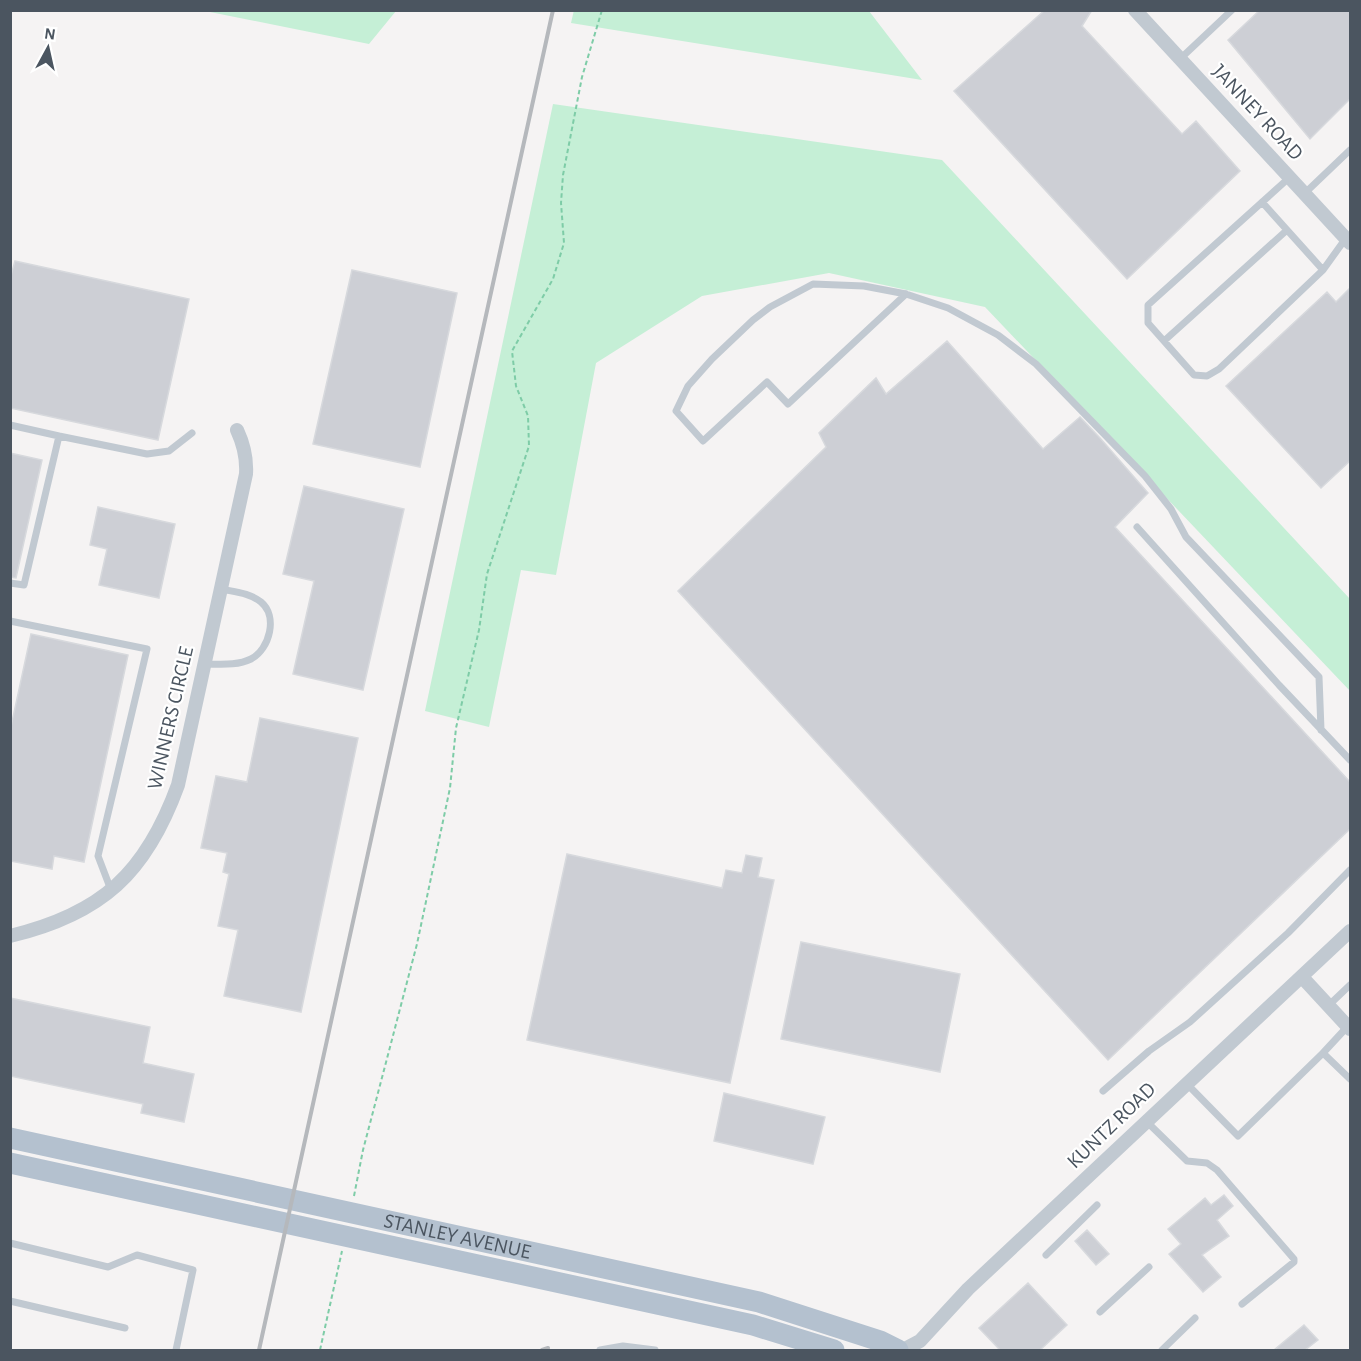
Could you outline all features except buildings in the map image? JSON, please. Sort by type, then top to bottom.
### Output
[{"type":"main road","name":"STANLEY AVENUE","points":[[10,1138],[759,1302],[880,1341],[898,1350]]},
{"type":"main road","name":"STANLEY AVENUE","points":[[10,1163],[753,1326],[834,1350]]},
{"type":"street","name":"JANNEY ROAD","points":[[1135,10],[1348,240]]},
{"type":"street","name":"WINNERS CIRCLE","points":[[10,936],[64,920],[83,911],[111,890],[137,863],[154,839],[168,813],[178,786],[246,474],[247,462],[244,446],[237,430]]},
{"type":"street","name":"KUNTZ ROAD","points":[[903,1350],[920,1341],[968,1289],[1350,931]]},
{"type":"street","points":[[1302,977],[1349,1028]]},
{"type":"lane","points":[[1180,59],[1232,10]]},
{"type":"lane","points":[[1305,193],[1350,150]]},
{"type":"lane","points":[[1290,177],[1148,305],[1148,323],[1194,375],[1207,376],[1219,369],[1323,270],[1348,240]]},
{"type":"lane","points":[[1262,202],[1323,270]]},
{"type":"lane","points":[[1164,341],[1287,230]]},
{"type":"lane","points":[[906,294],[788,404],[766,382],[703,441],[676,411],[688,386],[712,359],[753,320],[770,307],[813,284],[864,286],[906,294],[948,308],[998,335],[1036,364],[1137,467],[1171,509],[1185,537],[1319,677],[1321,730]]},
{"type":"lane","points":[[10,425],[147,454],[169,451],[192,433]]},
{"type":"lane","points":[[10,583],[24,585],[59,436]]},
{"type":"lane","points":[[1137,527],[1350,760]]},
{"type":"lane","points":[[204,664],[236,664],[254,658],[267,642],[272,624],[264,604],[250,595],[221,589]]},
{"type":"lane","points":[[10,621],[147,649],[98,856],[111,890]]},
{"type":"lane","points":[[1103,1091],[1149,1051],[1190,1022],[1288,933],[1350,870]]},
{"type":"lane","points":[[1329,1005],[1350,986]]},
{"type":"lane","points":[[1186,1083],[1238,1136],[1349,1028]]},
{"type":"lane","points":[[1323,1053],[1350,1079]]},
{"type":"lane","points":[[1146,1121],[1187,1161],[1207,1163],[1217,1170],[1294,1259],[1294,1262],[1242,1304]]},
{"type":"lane","points":[[1046,1256],[1097,1205]]},
{"type":"lane","points":[[10,1243],[108,1267],[137,1255],[193,1270],[176,1350]]},
{"type":"lane","points":[[1100,1312],[1149,1267]]},
{"type":"lane","points":[[10,1301],[125,1328]]},
{"type":"lane","points":[[1162,1350],[1195,1318]]},
{"type":"lane","points":[[600,1350],[623,1346],[655,1350]]},
{"type":"path","points":[[353,1196],[419,933],[450,788],[456,728],[479,630],[487,574],[529,446],[528,416],[516,386],[512,351],[553,279],[564,243],[561,202],[563,175],[582,77],[602,10]]},
{"type":"path","points":[[320,1350],[344,1243]]},
{"type":"green space","points":[[574,10],[869,11],[922,80],[571,23]]},
{"type":"green space","points":[[205,11],[396,11],[369,44]]},
{"type":"green space","points":[[553,104],[942,160],[1350,599],[1350,691],[985,307],[829,273],[702,296],[596,363],[556,575],[521,570],[489,727],[425,711]]},
{"type":"railway","points":[[259,1350],[553,10]]},
{"type":"railway","points":[[542,1350],[548,1348]]}]
